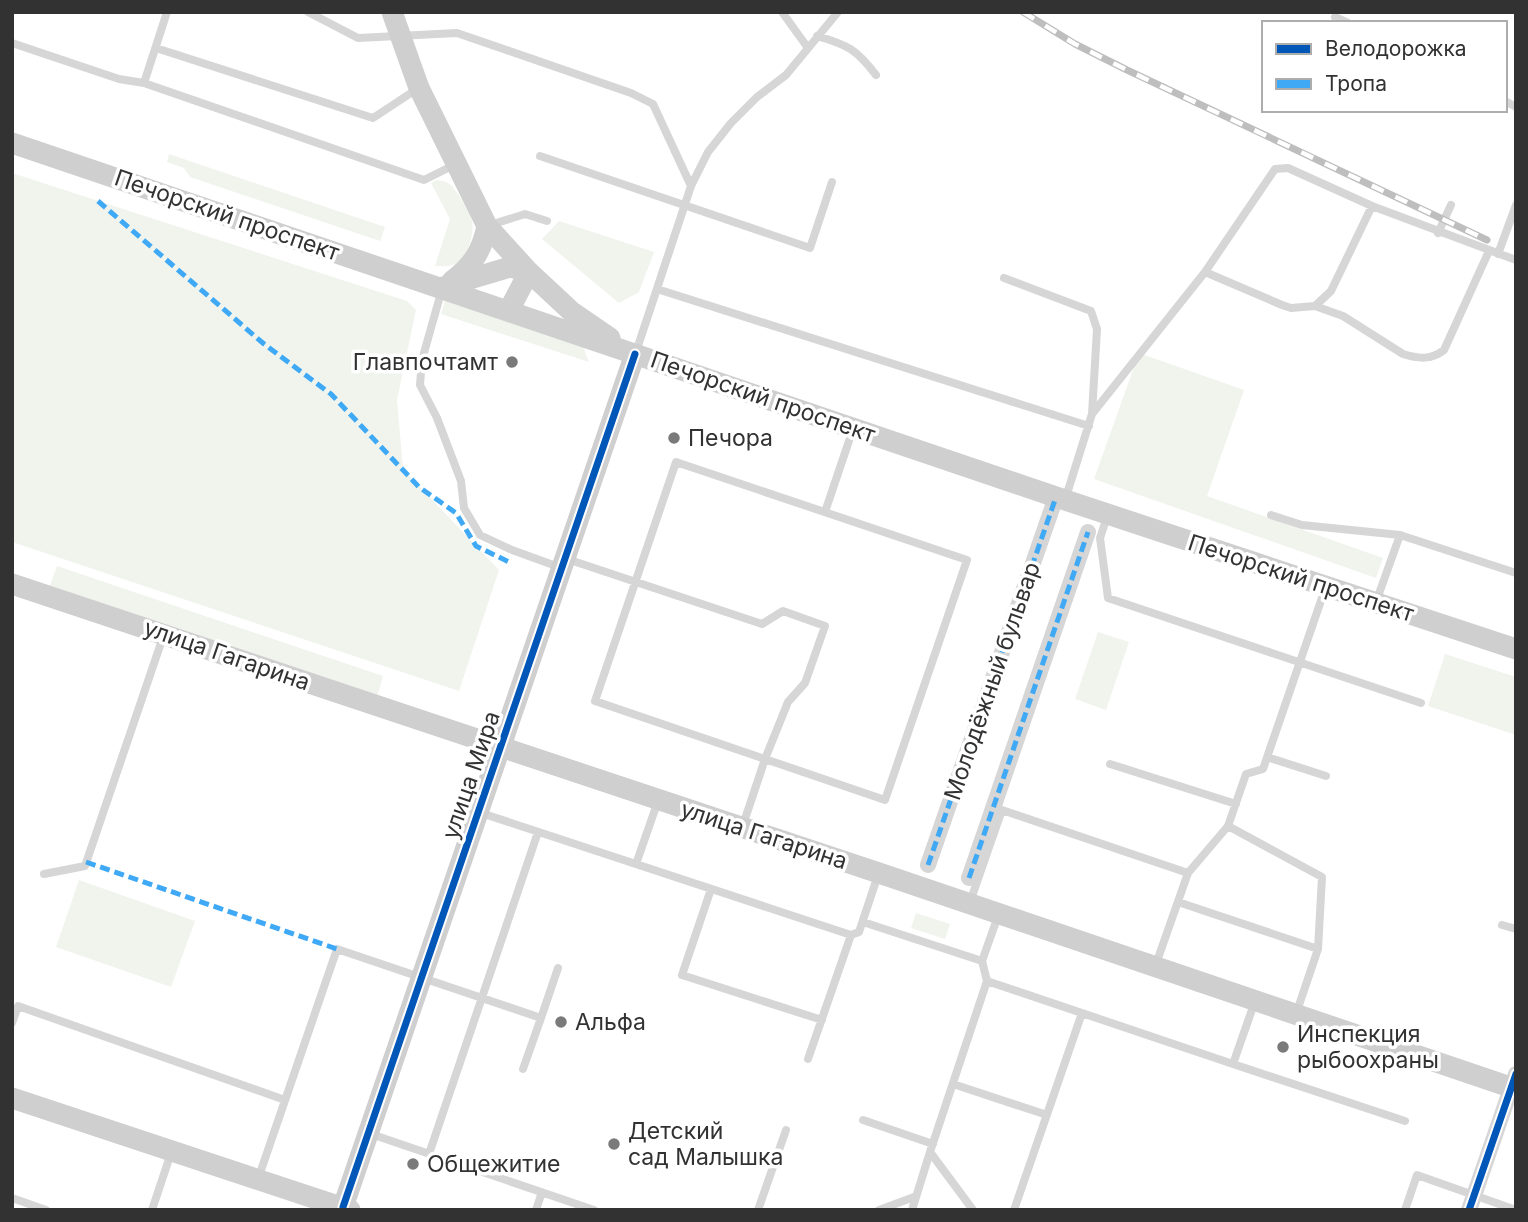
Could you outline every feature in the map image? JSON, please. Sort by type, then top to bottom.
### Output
[{"type":"main road","points":[[392,12],[419,88],[487,226],[505,269],[514,301]]},
{"type":"main road","name":"Печорский проспект","points":[[12,143],[443,287],[514,301],[542,322],[1516,649]]},
{"type":"main road","points":[[443,287],[468,269],[483,244],[487,226]]},
{"type":"main road","points":[[487,226],[529,272],[572,312],[635,354]]},
{"type":"main road","points":[[443,287],[510,267],[529,272]]},
{"type":"main road","points":[[514,301],[529,272]]},
{"type":"main road","name":"улица Мира","points":[[346,1208],[368,1133],[635,354]]},
{"type":"main road","name":"улица Гагарина","points":[[12,584],[1255,1001],[1514,1084]]},
{"type":"main road","points":[[12,1098],[346,1208]]},
{"type":"street","name":"Молодёжный бульвар","points":[[928,865],[1061,498]]},
{"type":"street","points":[[969,878],[1088,532]]},
{"type":"street","points":[[1472,1203],[1514,1084]]},
{"type":"lane","points":[[144,83],[167,12]]},
{"type":"lane","points":[[308,12],[358,38],[457,33],[631,93],[653,104],[691,186]]},
{"type":"lane","points":[[782,12],[808,48]]},
{"type":"lane","points":[[635,354],[691,186],[708,152],[731,123],[757,97],[786,75],[838,12]]},
{"type":"lane","points":[[1335,17],[1344,21]]},
{"type":"lane","points":[[817,36],[846,44],[876,75]]},
{"type":"lane","points":[[12,43],[120,79],[144,83],[424,180],[456,164]]},
{"type":"lane","points":[[156,48],[373,118],[419,88]]},
{"type":"lane","points":[[540,156],[810,248],[832,181]]},
{"type":"lane","points":[[1093,414],[1205,272],[1275,169],[1288,168],[1438,233],[1516,260]]},
{"type":"lane","points":[[1438,233],[1451,205]]},
{"type":"lane","points":[[1205,272],[1282,305],[1292,308],[1315,306],[1343,316],[1404,354],[1414,357],[1436,356],[1444,350],[1516,205]]},
{"type":"lane","points":[[1315,306],[1331,291],[1372,206]]},
{"type":"lane","points":[[487,226],[526,214],[547,221]]},
{"type":"lane","points":[[1004,278],[1091,311],[1097,329],[1093,414],[1061,498]]},
{"type":"lane","points":[[443,287],[422,360],[420,386],[437,418],[457,469],[464,509],[480,535],[512,550],[636,582],[762,625],[783,611],[825,626],[805,683],[788,702],[742,828]]},
{"type":"lane","points":[[657,289],[1089,426]]},
{"type":"lane","points":[[825,512],[854,428]]},
{"type":"lane","points":[[676,462],[967,560],[886,800],[595,701],[636,582],[676,462]]},
{"type":"lane","points":[[1108,514],[1100,538],[1108,598],[1421,703]]},
{"type":"lane","points":[[1271,515],[1302,525],[1400,535],[1516,573]]},
{"type":"lane","points":[[1376,603],[1400,535]]},
{"type":"lane","points":[[1155,967],[1188,873],[1228,826],[1246,774],[1264,769],[1326,586]]},
{"type":"lane","points":[[44,874],[85,866],[164,634]]},
{"type":"lane","points":[[1267,757],[1326,776]]},
{"type":"lane","points":[[1110,764],[1236,804]]},
{"type":"lane","points":[[636,864],[658,800]]},
{"type":"lane","points":[[969,903],[1002,810],[1188,873]]},
{"type":"lane","points":[[478,812],[851,934],[859,932],[879,873]]},
{"type":"lane","points":[[1228,826],[1322,877],[1318,949],[1296,1014]]},
{"type":"lane","points":[[429,1154],[538,832]]},
{"type":"lane","points":[[711,889],[682,975],[822,1020]]},
{"type":"lane","points":[[1178,902],[1318,949]]},
{"type":"lane","points":[[912,1210],[914,1197],[987,981],[982,961],[999,913]]},
{"type":"lane","points":[[863,922],[982,961]]},
{"type":"lane","points":[[1502,925],[1516,929]]},
{"type":"lane","points":[[808,1059],[851,934]]},
{"type":"lane","points":[[258,1179],[337,949],[541,1018]]},
{"type":"lane","points":[[523,1069],[558,968]]},
{"type":"lane","points":[[987,981],[1405,1121]]},
{"type":"lane","points":[[1233,1064],[1255,1001]]},
{"type":"lane","points":[[13,1020],[18,1006],[285,1100]]},
{"type":"lane","points":[[1014,1210],[1082,1013]]},
{"type":"lane","points":[[953,1084],[1047,1115]]},
{"type":"lane","points":[[863,1120],[931,1148],[973,1210]]},
{"type":"lane","points":[[758,1210],[786,1130]]},
{"type":"lane","points":[[368,1133],[594,1210]]},
{"type":"lane","points":[[152,1210],[172,1150]]},
{"type":"lane","points":[[1405,1210],[1417,1175],[1472,1203],[1516,1210]]},
{"type":"lane","points":[[536,1210],[542,1192]]},
{"type":"lane","points":[[879,1210],[914,1197]]},
{"type":"lane","points":[[12,1198],[46,1210]]},
{"type":"shaded area","points":[[169,154],[385,227],[380,241],[190,177],[184,168],[167,162]]},
{"type":"shaded area","points":[[12,173],[407,301],[416,310],[397,400],[403,469],[499,570],[459,691],[12,542]]},
{"type":"shaded area","points":[[437,180],[447,182],[455,190],[466,207],[473,227],[465,253],[457,263],[448,266],[435,266],[450,219],[431,183]]},
{"type":"shaded area","points":[[559,221],[654,252],[639,292],[619,303],[542,239]]},
{"type":"shaded area","points":[[446,298],[582,344],[589,362],[441,314]]},
{"type":"shaded area","points":[[1139,353],[1244,390],[1207,496],[1383,558],[1376,578],[1094,479]]},
{"type":"shaded area","points":[[57,566],[383,676],[377,697],[50,586]]},
{"type":"shaded area","points":[[1098,632],[1129,642],[1106,710],[1075,699]]},
{"type":"shaded area","points":[[1445,654],[1516,677],[1516,735],[1428,706]]},
{"type":"shaded area","points":[[79,880],[195,921],[171,987],[56,947]]},
{"type":"shaded area","points":[[916,913],[950,924],[945,939],[911,928]]},
{"type":"railway","points":[[1023,12],[1075,44],[1127,70],[1487,240]]},
{"type":"marked path","points":[[98,201],[264,344],[331,394],[419,487],[456,513],[476,546],[509,562]]},
{"type":"marked path","points":[[928,865],[1056,497]]},
{"type":"marked path","points":[[969,878],[1088,532]]},
{"type":"marked path","points":[[86,862],[337,949]]},
{"type":"cycle path","points":[[343,1207],[635,354]]},
{"type":"cycle path","points":[[1469,1210],[1516,1074]]},
{"type":"place","name":"Главпочтамт","points":[[512,362]]},
{"type":"place","name":"Печора","points":[[674,438]]},
{"type":"place","name":"Альфа","points":[[561,1022]]},
{"type":"place","name":"Инспекция рыбоохраны","points":[[1283,1047]]},
{"type":"place","name":"Детский сад Малышка","points":[[614,1144]]},
{"type":"place","name":"Общежитие","points":[[413,1164]]}]
